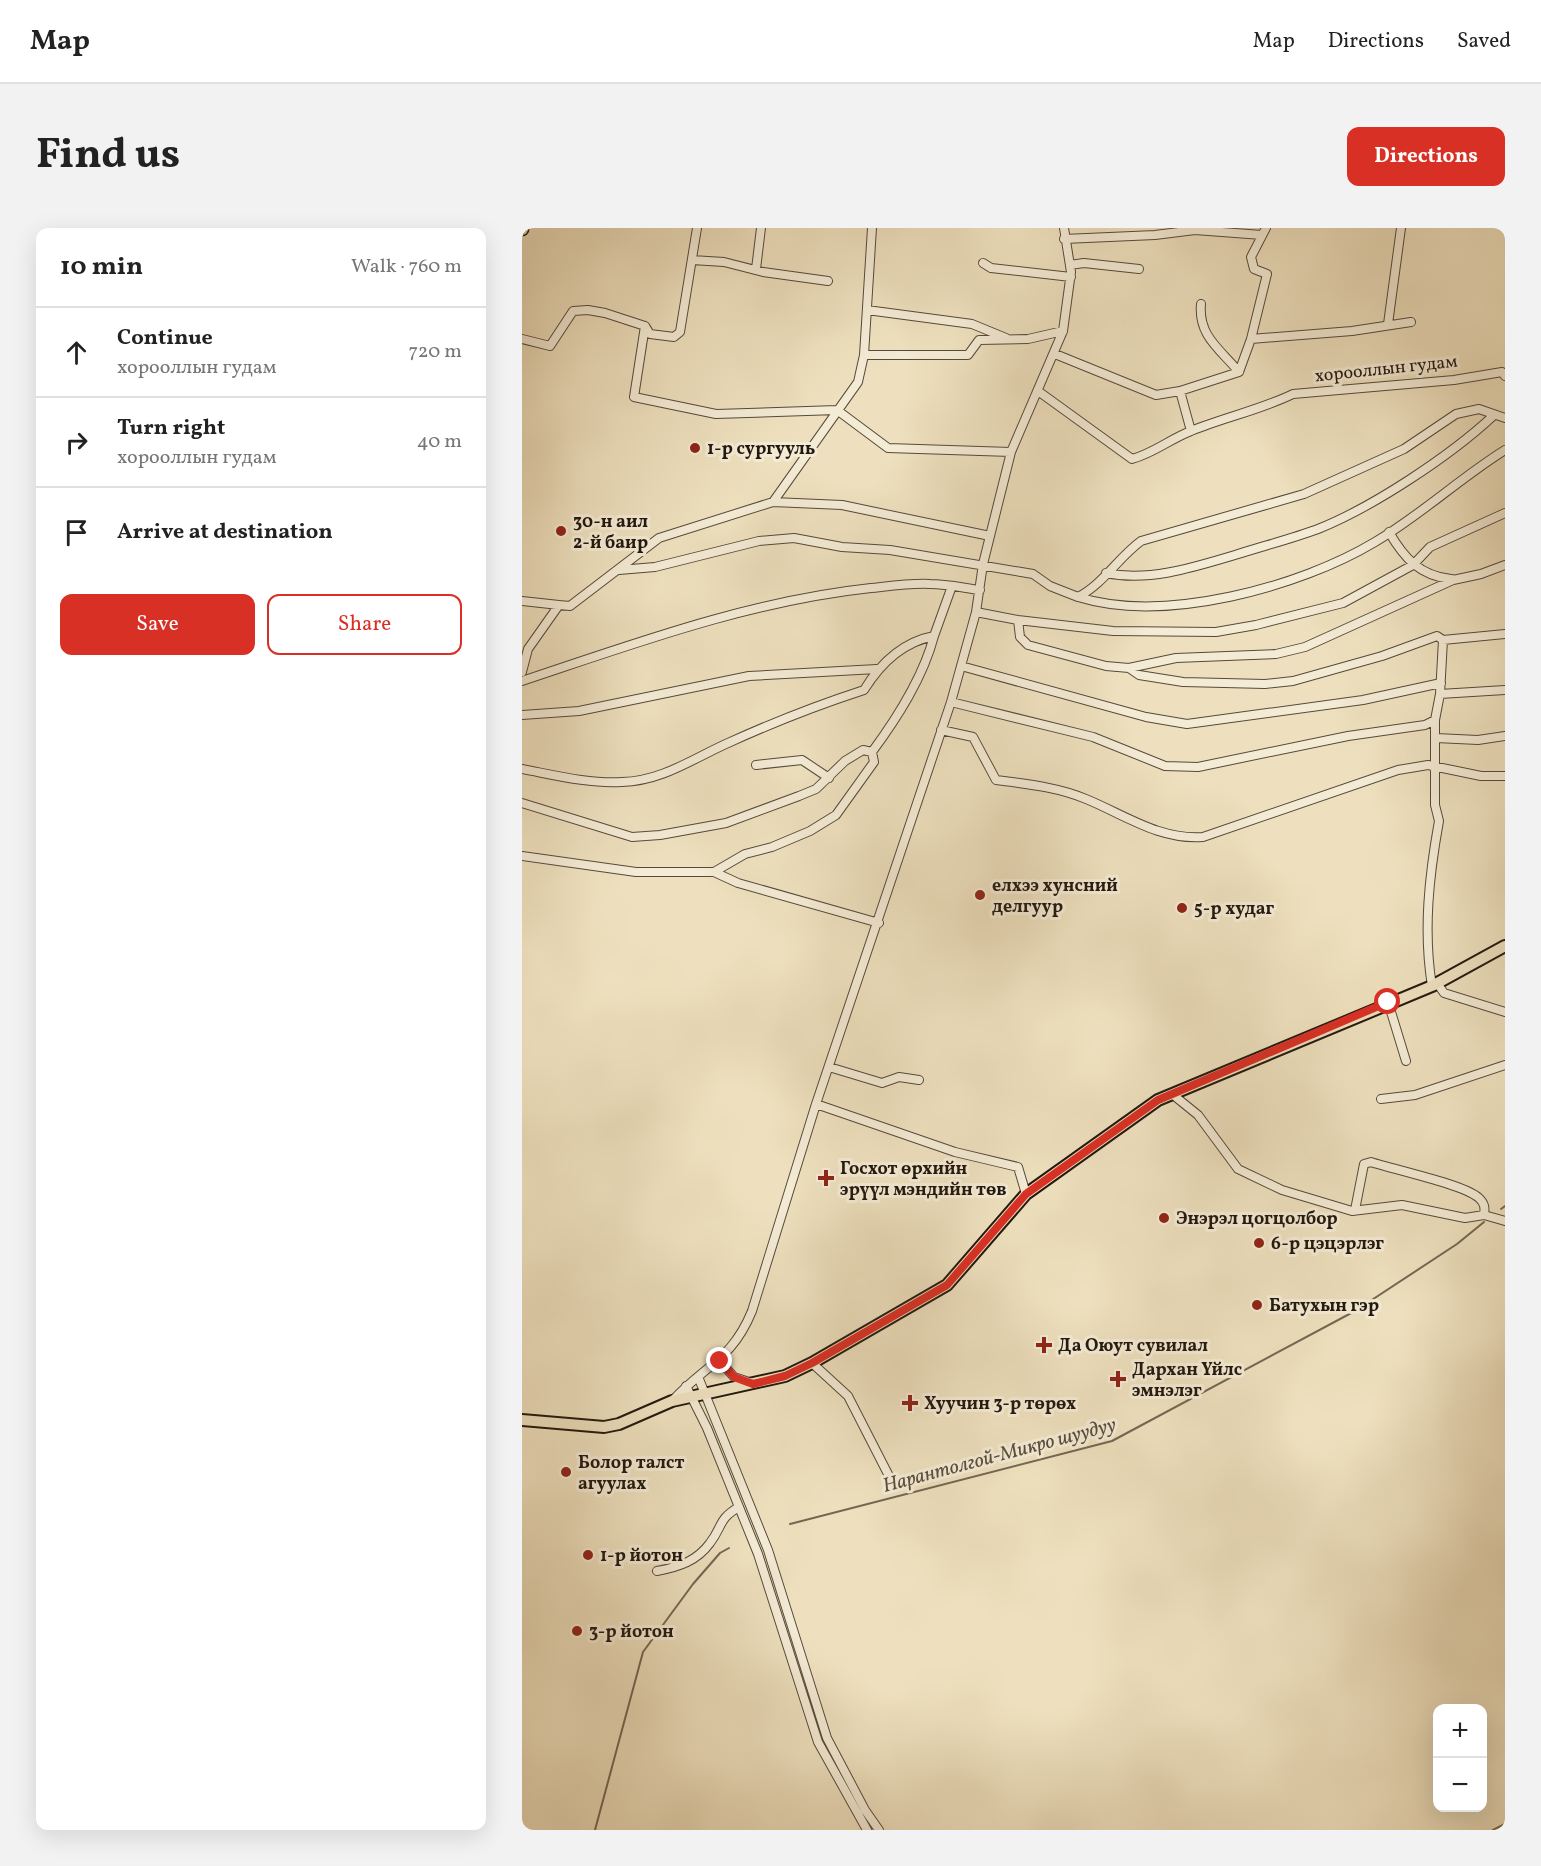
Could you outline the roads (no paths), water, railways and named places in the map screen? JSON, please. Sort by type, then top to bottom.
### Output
[{"type":"main road","points":[[522,1420],[604,1427],[623,1424],[672,1401],[785,1376],[812,1363],[947,1285],[1026,1194],[1140,1112],[1172,1094],[1434,984],[1505,946]]},
{"type":"street","points":[[522,339],[550,346],[573,311],[588,310],[645,326],[650,334],[674,337],[680,332],[697,228]]},
{"type":"street","points":[[756,269],[761,228]]},
{"type":"street","points":[[672,1401],[686,1386],[699,1379],[720,1361],[738,1339],[752,1311],[816,1104],[879,923],[951,702],[976,612],[983,564],[1011,452],[1063,331],[1071,277],[1064,228]]},
{"type":"street","points":[[1388,324],[1401,228]]},
{"type":"street","points":[[773,502],[858,382],[864,355],[874,230]]},
{"type":"street","points":[[1064,238],[1155,235],[1196,230],[1264,232],[1251,257],[1254,269],[1267,274],[1251,339],[1239,372]]},
{"type":"street","points":[[692,260],[724,262],[828,281]]},
{"type":"street","points":[[983,263],[991,268],[1071,277]]},
{"type":"street","points":[[1070,265],[1084,263],[1139,269]]},
{"type":"street","points":[[1201,304],[1199,321],[1205,333],[1239,372]]},
{"type":"street","points":[[867,310],[972,324],[1009,339]]},
{"type":"street","points":[[1251,339],[1352,331],[1411,322]]},
{"type":"street","points":[[645,326],[634,397],[716,414],[837,410],[888,448],[1011,452]]},
{"type":"street","points":[[864,355],[968,355],[979,340],[1028,339],[1063,331]]},
{"type":"street","points":[[1054,354],[1156,395],[1180,391],[1239,372]]},
{"type":"street","name":"хорооллын гудам","points":[[1038,391],[1132,459],[1153,453],[1191,431],[1271,405],[1293,394],[1454,380],[1493,372],[1502,372],[1505,376]]},
{"type":"street","points":[[1180,391],[1191,431]]},
{"type":"street","points":[[1078,597],[1092,590],[1123,554],[1141,541],[1304,494],[1404,449],[1456,414],[1479,409],[1493,416],[1505,418]]},
{"type":"street","points":[[1107,573],[1125,577],[1189,569],[1319,528],[1416,474],[1470,438],[1493,416]]},
{"type":"street","points":[[619,570],[655,567],[759,541],[794,537],[842,547],[890,550],[1033,574],[1050,586],[1078,597],[1119,605],[1173,606],[1236,596],[1344,560],[1389,532],[1505,450]]},
{"type":"street","points":[[522,601],[570,606],[659,538],[773,502],[842,505],[990,536]]},
{"type":"street","points":[[976,612],[1018,620],[1113,631],[1216,632],[1292,618],[1343,603],[1413,565],[1430,547],[1505,513]]},
{"type":"street","points":[[1389,532],[1402,556],[1413,565],[1453,580]]},
{"type":"street","points":[[1018,620],[1020,637],[1028,645],[1106,666],[1129,668],[1176,658],[1276,654],[1305,647],[1453,580],[1481,574],[1505,565]]},
{"type":"street","points":[[522,681],[681,628],[752,609],[841,591],[930,584],[980,590]]},
{"type":"street","points":[[714,872],[745,854],[772,847],[810,831],[836,814],[874,762],[872,752],[896,719],[931,650],[952,586]]},
{"type":"street","points":[[522,672],[528,649],[559,606]]},
{"type":"street","points":[[1129,668],[1139,675],[1169,681],[1265,684],[1306,679],[1409,648],[1437,636],[1443,640],[1505,634]]},
{"type":"street","points":[[522,769],[621,783],[652,778],[677,770],[746,735],[864,690],[877,669],[916,640],[934,636]]},
{"type":"street","points":[[1443,640],[1440,694],[1435,720],[1435,805],[1439,821],[1427,923],[1427,954],[1434,984],[1444,993],[1505,1012]]},
{"type":"street","points":[[961,666],[1146,717],[1187,724],[1363,700],[1441,683]]},
{"type":"street","points":[[522,715],[579,711],[749,676],[877,669]]},
{"type":"street","points":[[1440,694],[1505,690]]},
{"type":"street","points":[[951,702],[1093,737],[1165,766],[1177,767],[1198,767],[1348,735],[1425,725],[1435,720]]},
{"type":"street","points":[[941,730],[972,737],[996,780],[1018,781],[1061,790],[1085,798],[1161,833],[1186,838],[1203,837],[1398,770],[1434,766],[1481,776],[1505,776]]},
{"type":"street","points":[[1436,738],[1478,740],[1505,736]]},
{"type":"street","points":[[522,803],[633,837],[660,835],[726,823],[807,793],[829,778],[845,761],[863,750],[872,752]]},
{"type":"street","points":[[756,765],[802,760],[829,778]]},
{"type":"street","points":[[522,856],[636,872],[714,872],[738,883],[879,923]]},
{"type":"street","points":[[1388,1002],[1406,1061]]},
{"type":"street","points":[[1381,1099],[1415,1095],[1505,1065]]},
{"type":"street","points":[[829,1067],[882,1083],[899,1077],[919,1080]]},
{"type":"street","points":[[1172,1094],[1198,1115],[1238,1168],[1282,1190],[1355,1210],[1402,1205],[1465,1218],[1484,1215],[1505,1221]]},
{"type":"street","points":[[816,1104],[955,1152],[1018,1167],[1026,1194]]},
{"type":"street","points":[[1355,1210],[1361,1171],[1364,1164],[1371,1162],[1456,1186],[1479,1198],[1485,1206],[1484,1215]]},
{"type":"street","points":[[720,1361],[734,1377],[753,1384]]},
{"type":"street","points":[[812,1363],[848,1396],[889,1476]]},
{"type":"street","points":[[699,1379],[768,1550],[827,1738],[865,1810],[879,1830]]},
{"type":"street","points":[[686,1386],[758,1554],[818,1742],[867,1830]]},
{"type":"street","points":[[657,1571],[690,1562],[710,1544],[719,1522],[739,1507]]},
{"type":"waterway","name":"Нарантолгой-Микро шуудуу","points":[[1501,1209],[1505,1206]]},
{"type":"waterway","name":"Нарантолгой-Микро шуудуу","points":[[790,1524],[1112,1441],[1355,1311],[1457,1244],[1484,1222]]},
{"type":"waterway","name":"Нарантолгой-Микро шуудуу","points":[[595,1830],[643,1652],[693,1584],[720,1553],[729,1548]]},
{"type":"waterway","points":[[1493,1830],[1505,1824]]},
{"type":"place","name":"1-р сургууль","points":[[695,448]]},
{"type":"place","name":"30-н аил 2-й баир","points":[[561,531]]},
{"type":"place","name":"елхээ хунсний делгуур","points":[[980,895]]},
{"type":"place","name":"5-р худаг","points":[[1182,908]]},
{"type":"place","name":"Госхот өрхийн эрүүл мэндийн төв","points":[[826,1178]]},
{"type":"place","name":"Энэрэл цогцолбор","points":[[1164,1218]]},
{"type":"place","name":"6-р цэцэрлэг","points":[[1259,1243]]},
{"type":"place","name":"Батухын гэр","points":[[1257,1305]]},
{"type":"place","name":"Да Оюут сувилал","points":[[1044,1345]]},
{"type":"place","name":"Дархан Үйлс эмнэлэг","points":[[1118,1379]]},
{"type":"place","name":"Хуучин 3-р төрөх","points":[[910,1403]]},
{"type":"place","name":"Болор талст агуулах","points":[[566,1472]]},
{"type":"place","name":"1-р йотон","points":[[588,1555]]},
{"type":"place","name":"3-р йотон","points":[[577,1631]]}]
